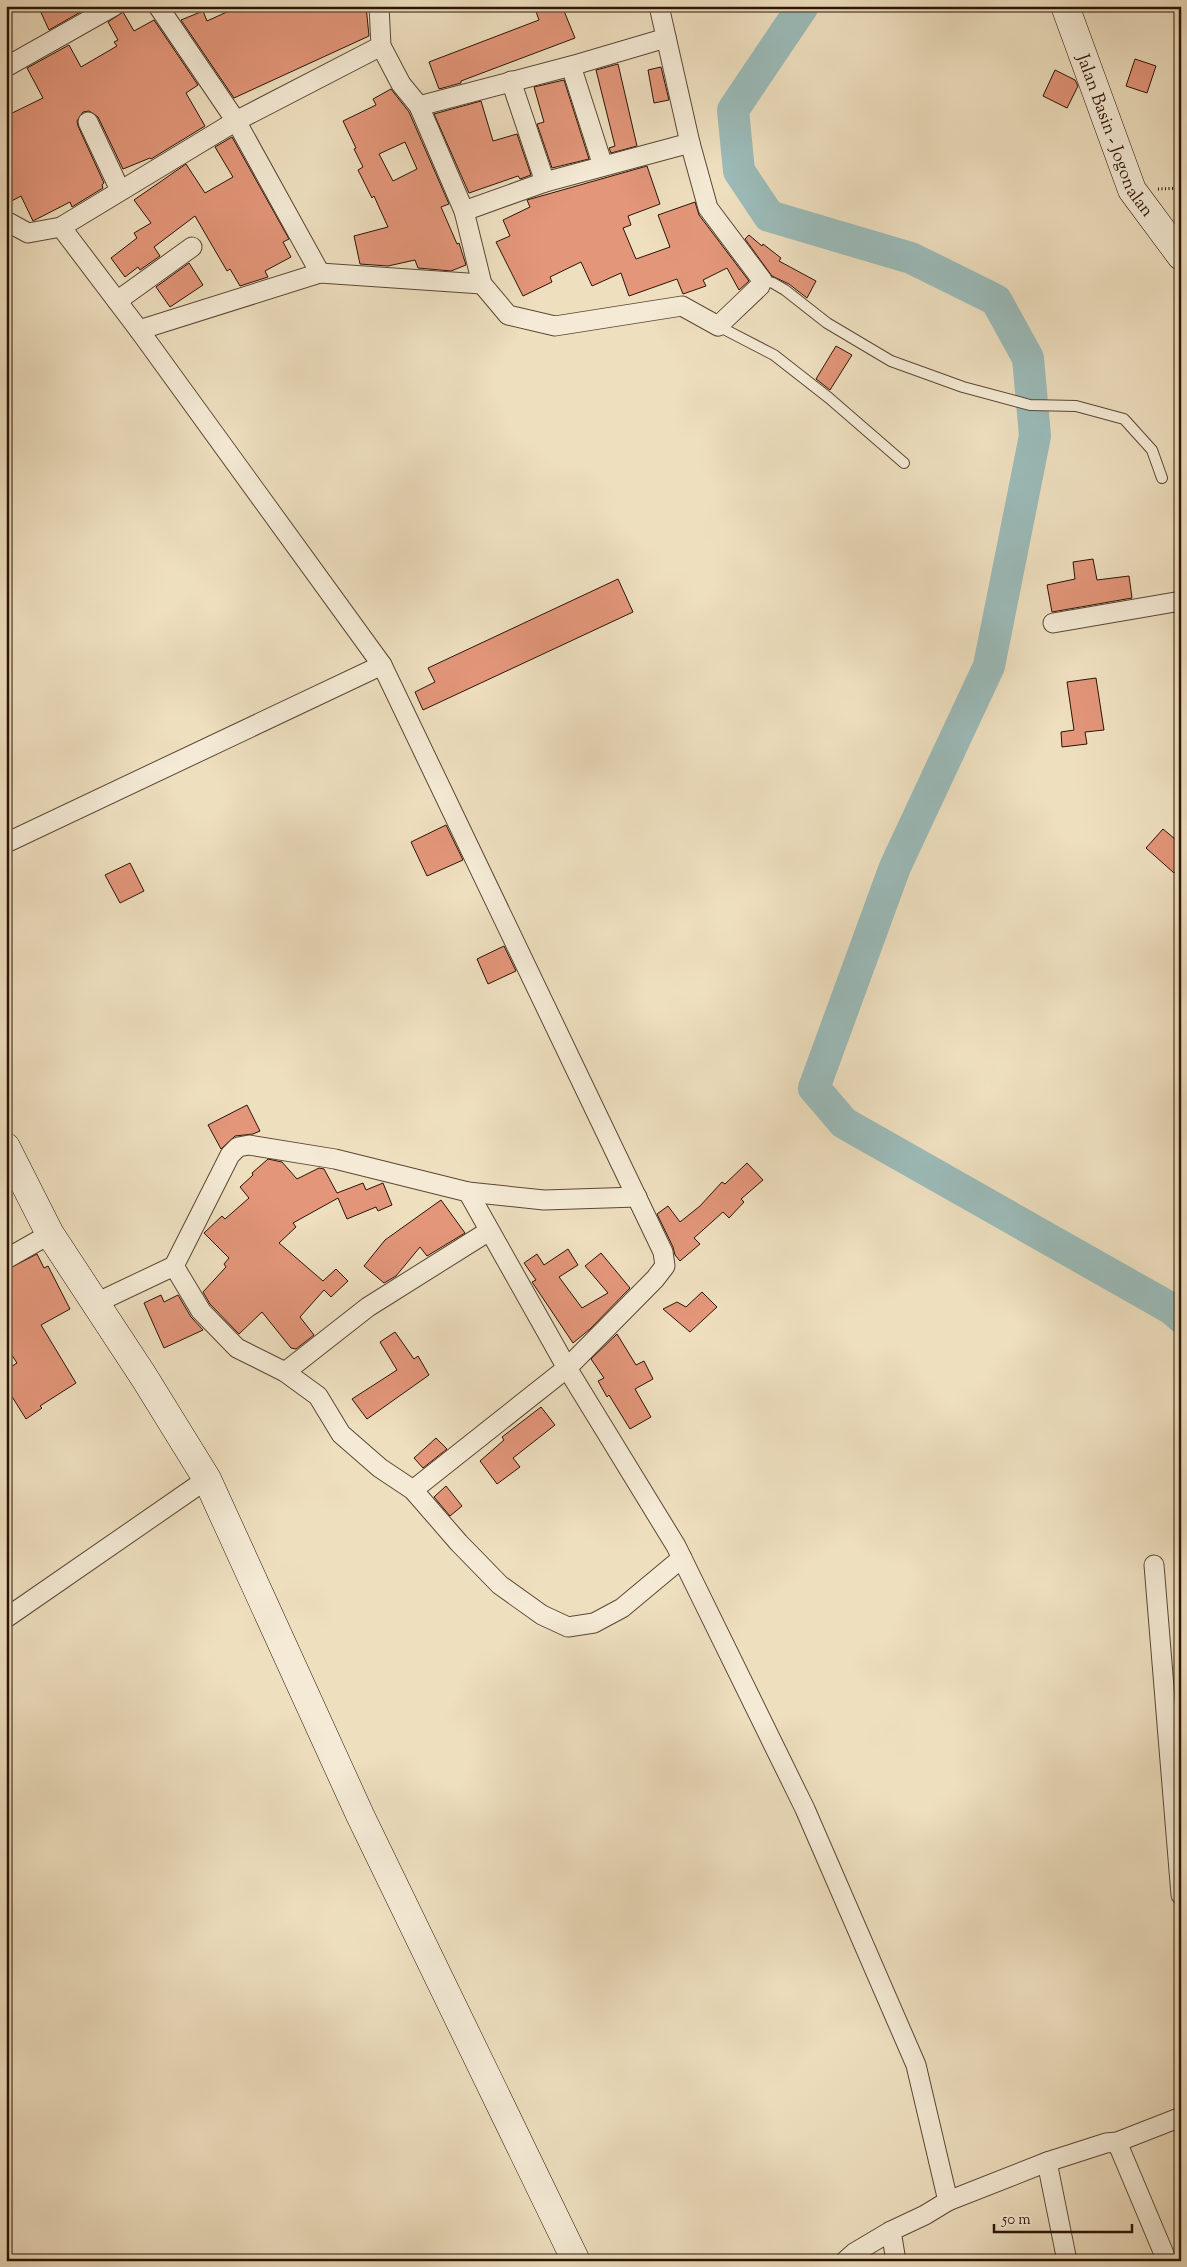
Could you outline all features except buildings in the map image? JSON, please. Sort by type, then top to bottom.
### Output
[{"type":"street","points":[[6,67],[114,6]]},
{"type":"street","points":[[158,6],[236,121],[320,273]]},
{"type":"street","points":[[379,6],[381,46],[401,84],[419,106],[464,211],[482,284],[508,315],[554,326],[682,306],[718,326],[760,286],[762,280],[708,208],[690,143],[659,6]]},
{"type":"street","name":"Jalan Basin - Jogonalan","points":[[1065,6],[1132,190],[1181,256]]},
{"type":"street","points":[[419,106],[571,66],[666,38]]},
{"type":"street","points":[[6,221],[28,233],[60,228],[236,121],[381,46]]},
{"type":"street","points":[[571,66],[604,166]]},
{"type":"street","points":[[511,81],[545,182]]},
{"type":"street","points":[[88,122],[120,190]]},
{"type":"street","points":[[464,211],[545,182],[690,143]]},
{"type":"street","points":[[60,228],[139,330],[382,665],[663,1252],[665,1266],[568,1368],[413,1490]]},
{"type":"street","points":[[117,301],[192,247]]},
{"type":"street","points":[[139,330],[320,273],[482,284]]},
{"type":"street","points":[[1053,623],[1181,601]]},
{"type":"street","points":[[6,843],[382,665]]},
{"type":"street","points":[[96,1303],[174,1266],[230,1155],[238,1146],[249,1145],[335,1159],[468,1192],[544,1200],[637,1197]]},
{"type":"street","points":[[6,1148],[50,1234],[96,1303],[207,1479],[360,1815],[576,2261]]},
{"type":"street","points":[[468,1192],[568,1368],[682,1558],[805,1809],[916,2065],[948,2201]]},
{"type":"street","points":[[285,1372],[368,1307],[490,1231]]},
{"type":"street","points":[[6,1259],[50,1234]]},
{"type":"street","points":[[174,1266],[201,1311],[237,1348],[285,1372],[318,1396],[340,1434],[380,1468],[413,1490],[500,1585],[542,1615],[568,1627],[594,1623],[622,1608],[682,1558]]},
{"type":"street","points":[[6,1618],[207,1479]]},
{"type":"street","points":[[1154,1565],[1181,1894]]},
{"type":"street","points":[[845,2261],[854,2253],[891,2230],[925,2215],[948,2201],[1047,2162],[1181,2117]]},
{"type":"street","points":[[1105,2144],[1167,2261]]},
{"type":"street","points":[[1047,2162],[1067,2261]]},
{"type":"street","points":[[891,2230],[896,2261]]},
{"type":"lane","points":[[762,280],[773,283],[785,290],[827,323],[891,360],[963,387],[1030,405],[1076,406],[1124,418],[1152,450],[1162,478]]},
{"type":"lane","points":[[718,326],[774,355],[829,398],[904,463]]},
{"type":"waterway","points":[[803,6],[733,110],[739,171],[769,216],[911,258],[996,300],[1028,358],[1035,436],[989,666],[895,867],[814,1088],[844,1123],[1172,1309],[1181,1317]]}]
